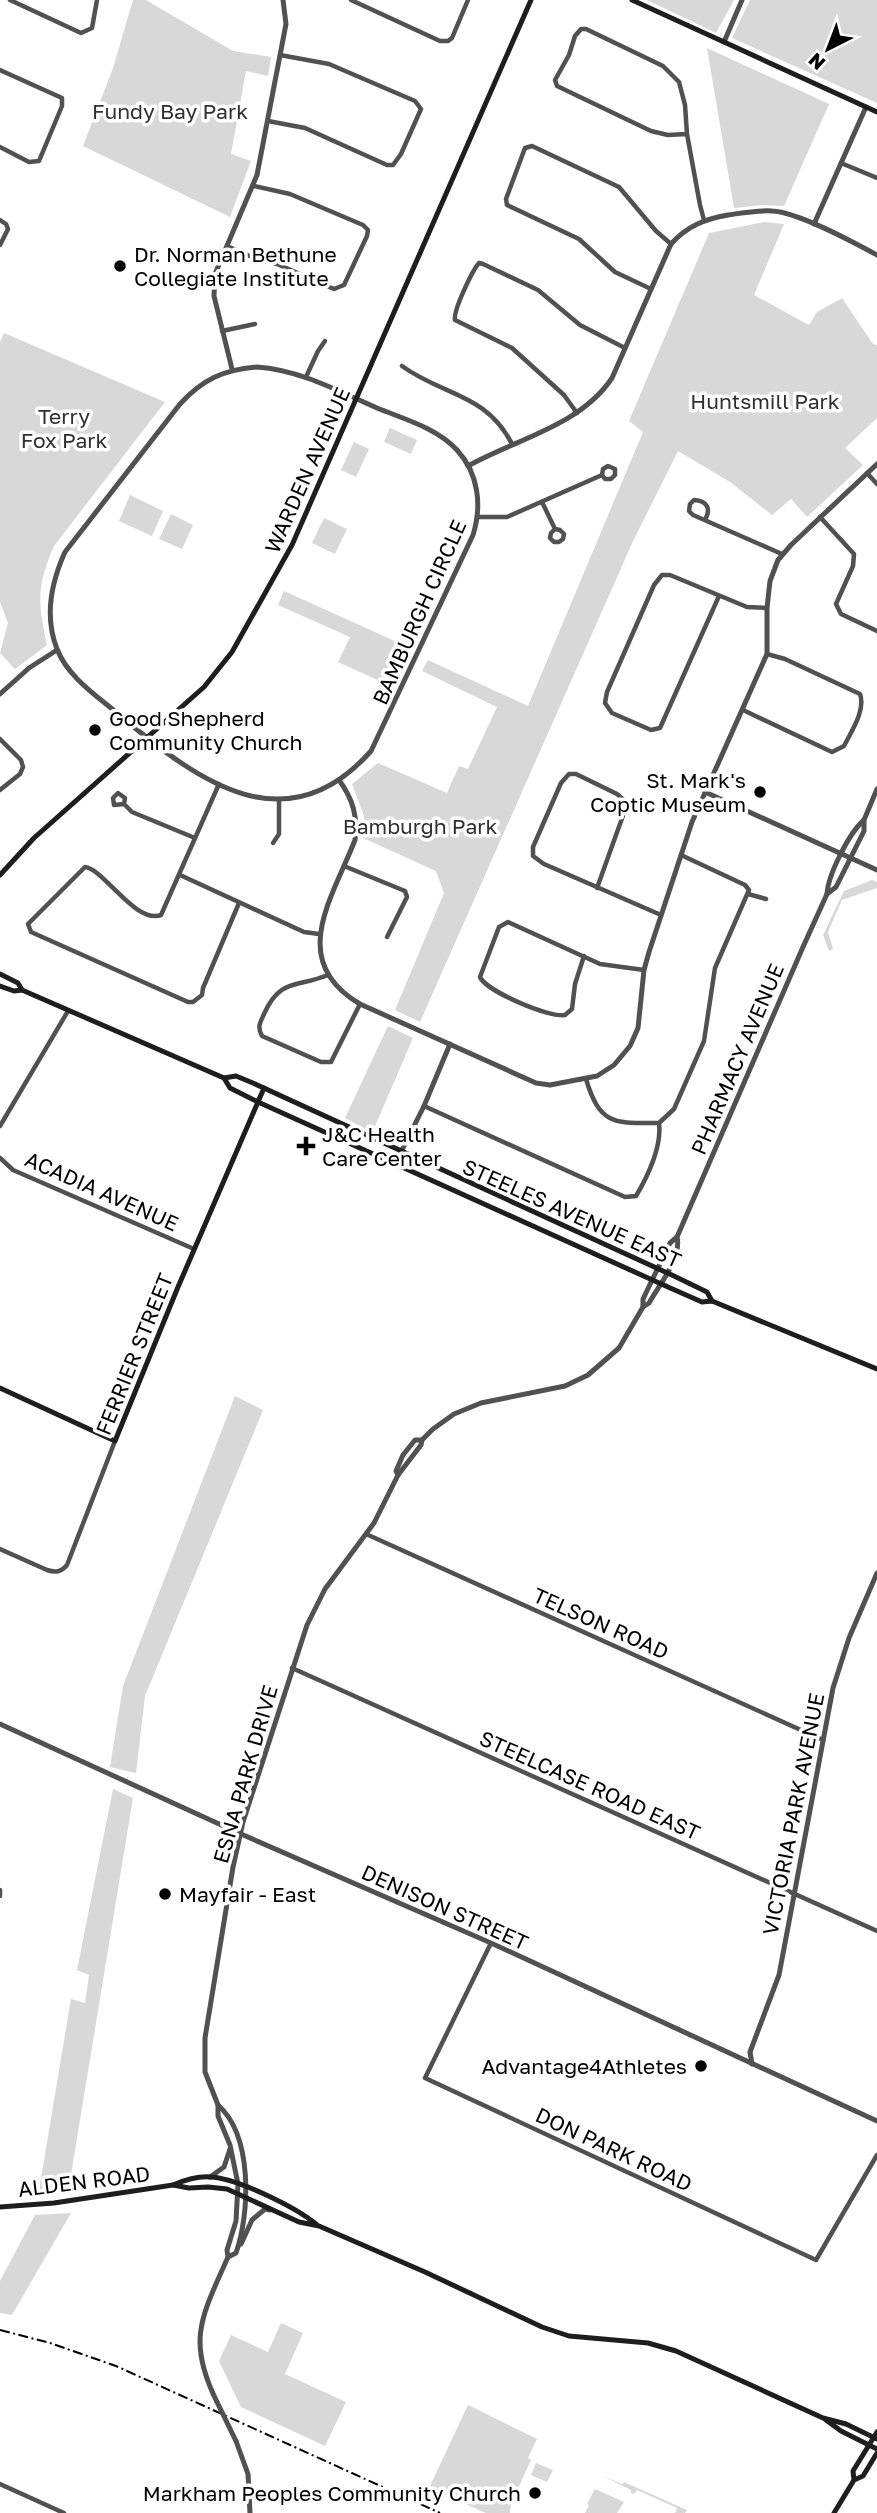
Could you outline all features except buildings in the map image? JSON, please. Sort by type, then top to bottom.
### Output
[{"type":"main road","name":"WARDEN AVENUE","points":[[0,875],[34,838],[204,687],[232,652],[292,545],[531,0]]},
{"type":"main road","points":[[632,0],[877,112]]},
{"type":"main road","name":"STEELES AVENUE EAST","points":[[0,974],[18,983],[22,990]]},
{"type":"main road","name":"STEELES AVENUE EAST","points":[[0,986],[14,991],[22,990],[224,1078],[236,1076],[264,1088],[707,1292],[712,1301]]},
{"type":"main road","name":"STEELES AVENUE EAST","points":[[224,1078],[230,1088],[258,1102],[702,1302],[712,1301],[877,1369]]},
{"type":"main road","name":"FERRIER STREET","points":[[115,1441],[264,1088]]},
{"type":"main road","points":[[0,1388],[115,1441]]},
{"type":"main road","name":"ALDEN ROAD","points":[[0,2207],[54,2203],[209,2177],[246,2187]]},
{"type":"main road","name":"ALDEN ROAD","points":[[173,2185],[228,2189],[238,2194]]},
{"type":"main road","points":[[246,2187],[304,2214],[319,2226]]},
{"type":"main road","points":[[238,2194],[299,2222],[319,2226],[542,2327],[569,2336],[648,2343],[676,2351],[823,2418],[876,2436],[853,2472],[854,2480]]},
{"type":"main road","points":[[823,2418],[877,2451],[863,2476],[854,2480],[834,2513]]},
{"type":"street","points":[[10,0],[81,33],[92,28],[97,0]]},
{"type":"street","points":[[232,369],[213,288],[216,271],[254,186],[286,24],[283,0]]},
{"type":"street","points":[[351,0],[440,41],[448,41],[452,38],[468,0]]},
{"type":"street","points":[[724,42],[742,0]]},
{"type":"street","points":[[687,134],[668,135],[651,131],[560,89],[555,80],[569,55],[576,33],[586,29],[666,68],[679,82],[704,220]]},
{"type":"street","points":[[268,121],[305,128],[387,165],[393,165],[401,154],[421,108],[415,101],[337,67],[280,55]]},
{"type":"street","points":[[0,70],[62,98],[62,106],[39,161],[29,162],[0,147]]},
{"type":"street","points":[[814,224],[866,107]]},
{"type":"street","points":[[651,289],[615,272],[579,239],[507,205],[506,199],[525,149],[532,146],[619,187],[656,231],[671,244]]},
{"type":"street","points":[[841,163],[877,178]]},
{"type":"street","points":[[227,246],[334,289],[340,288],[346,282],[367,236],[368,230],[363,225],[290,194],[254,186]]},
{"type":"street","points":[[468,466],[577,413],[602,393],[612,378],[671,244],[685,230],[704,220],[774,211],[814,224],[868,248],[877,255]]},
{"type":"street","points":[[0,220],[8,229],[0,245]]},
{"type":"street","points":[[577,413],[564,395],[512,348],[455,320],[454,312],[473,270],[479,263],[538,290],[580,325],[625,348]]},
{"type":"street","points":[[222,331],[255,324]]},
{"type":"street","points":[[306,377],[325,341]]},
{"type":"street","points":[[402,366],[416,376],[475,402],[499,422],[512,444]]},
{"type":"street","name":"BAMBURGH CIRCLE","points":[[275,368],[306,377],[439,435],[458,451],[468,466],[477,485],[478,517],[473,535],[443,603],[378,740],[361,762],[339,780],[311,794],[279,799],[252,796],[219,784],[186,767],[147,738],[74,675],[57,650],[49,617],[55,573],[65,552],[180,404],[204,383],[232,369],[275,368]]},
{"type":"street","points":[[339,780],[351,798],[356,818],[355,840],[318,934],[323,963],[336,986],[360,1004],[542,1085],[597,1076],[614,1065],[630,1045],[638,1028],[645,970],[692,822],[767,654],[770,581],[782,554],[877,464]]},
{"type":"street","points":[[867,473],[877,484]]},
{"type":"street","points":[[478,517],[504,518],[601,475]]},
{"type":"street","points":[[705,520],[709,512],[708,506],[702,500],[694,500],[689,511],[693,515],[782,554]]},
{"type":"street","points":[[541,502],[555,529]]},
{"type":"street","points":[[820,517],[854,554],[853,566],[836,604],[838,610],[877,631]]},
{"type":"street","points":[[719,596],[660,727],[650,730],[609,710],[605,703],[607,692],[658,578],[664,574],[747,607],[767,608]]},
{"type":"street","points":[[0,694],[29,668],[57,650]]},
{"type":"street","points":[[743,710],[832,751],[844,746],[862,706],[860,694],[785,659],[767,654]]},
{"type":"street","points":[[0,739],[21,760],[23,767],[20,774],[0,790]]},
{"type":"street","points":[[597,888],[625,810],[625,801],[617,794],[576,774],[569,774],[561,783],[533,847],[533,856],[544,864],[597,888],[661,915]]},
{"type":"street","points":[[219,784],[164,912],[155,917],[125,901],[94,870],[85,867],[28,924],[31,932],[193,1002],[202,995],[202,988],[239,903]]},
{"type":"street","name":"PHARMACY AVENUE","points":[[827,894],[836,887],[864,831],[864,820],[877,789]]},
{"type":"street","points":[[705,792],[877,870]]},
{"type":"street","points":[[273,844],[279,834],[279,799]]},
{"type":"street","points":[[124,804],[138,815],[195,838]]},
{"type":"street","name":"PHARMACY AVENUE","points":[[658,1269],[670,1243],[677,1237],[827,894],[828,883],[856,827],[864,820]]},
{"type":"street","points":[[586,1079],[593,1102],[603,1114],[619,1122],[659,1124],[674,1110],[704,1041],[715,968],[748,894],[745,885],[681,855]]},
{"type":"street","points":[[344,866],[405,891],[407,897],[387,937]]},
{"type":"street","points":[[180,875],[304,932],[318,934]]},
{"type":"street","points":[[748,894],[766,898]]},
{"type":"street","points":[[584,956],[575,984],[572,1009],[565,1015],[550,1014],[494,990],[483,985],[480,977],[499,927],[508,922],[584,956],[600,964],[645,970]]},
{"type":"street","points":[[328,975],[278,992],[270,1000],[259,1025],[262,1035],[321,1062],[331,1062],[360,1004]]},
{"type":"street","points":[[0,1126],[68,1011]]},
{"type":"street","points":[[395,1164],[424,1106],[450,1044]]},
{"type":"street","points":[[424,1106],[625,1197],[636,1196],[640,1190],[657,1151],[659,1124]]},
{"type":"street","name":"ACADIA AVENUE","points":[[0,1158],[13,1170],[194,1249]]},
{"type":"street","name":"PHARMACY AVENUE","points":[[660,1283],[679,1246],[677,1237]]},
{"type":"street","name":"ESNA PARK DRIVE","points":[[643,1307],[643,1299],[658,1269]]},
{"type":"street","name":"ESNA PARK DRIVE","points":[[250,2513],[248,2474],[236,2441],[203,2374],[199,2347],[203,2317],[229,2257],[227,2250],[236,2221],[238,2194],[230,2146],[218,2116],[218,2105],[205,2072],[203,2055],[241,1834],[291,1668],[321,1595],[366,1534],[398,1475],[422,1440],[443,1420],[466,1409],[565,1386],[588,1375],[619,1348],[660,1283]]},
{"type":"street","name":"FERRIER STREET","points":[[0,1549],[47,1570],[62,1570],[67,1565],[115,1441]]},
{"type":"street","name":"TELSON ROAD","points":[[366,1534],[823,1740]]},
{"type":"street","name":"VICTORIA PARK AVENUE","points":[[752,2064],[750,2052],[779,1975],[837,1674],[849,1638],[876,1578]]},
{"type":"street","name":"STEELCASE ROAD EAST","points":[[291,1668],[877,1931]]},
{"type":"street","name":"DENISON STREET","points":[[0,1724],[241,1834],[491,1943],[877,2121]]},
{"type":"street","points":[[0,1890],[0,1896]]},
{"type":"street","name":"DON PARK ROAD","points":[[491,1943],[425,2078],[816,2260],[877,2155]]},
{"type":"street","name":"ESNA PARK DRIVE","points":[[218,2105],[227,2113],[244,2164],[245,2221],[236,2253]]},
{"type":"street","points":[[209,2177],[224,2167],[230,2146]]},
{"type":"street","points":[[229,2257],[236,2253],[251,2220],[258,2213],[265,2209],[276,2211]]},
{"type":"street","points":[[0,2484],[64,2513]]},
{"type":"green space","name":"Fundy Bay Park","points":[[133,0],[146,0],[233,51],[271,57],[268,76],[246,71],[231,154],[251,161],[230,217],[83,146],[113,68]]},
{"type":"green space","points":[[647,0],[734,0],[716,33]]},
{"type":"green space","points":[[750,0],[877,0],[877,103],[732,38]]},
{"type":"green space","points":[[707,48],[829,104],[784,206],[734,208]]},
{"type":"green space","name":"Huntsmill Park","points":[[764,222],[784,224],[754,295],[809,325],[817,312],[842,298],[873,344],[877,345],[877,418],[845,448],[863,465],[807,517],[791,499],[772,515],[730,482],[678,451],[634,539],[420,1022],[395,1010],[444,893],[436,871],[363,838],[364,816],[352,784],[378,763],[447,793],[459,766],[468,769],[497,707],[422,671],[428,660],[528,706],[643,432],[629,421],[709,233]]},
{"type":"green space","name":"Terry Fox Park","points":[[4,333],[165,402],[54,546],[44,573],[40,595],[47,645],[15,669],[0,653],[8,623],[0,602],[0,342]]},
{"type":"green space","points":[[390,428],[417,440],[411,454],[384,442]]},
{"type":"green space","points":[[354,442],[369,449],[356,477],[341,470]]},
{"type":"green space","points":[[130,495],[163,511],[152,536],[119,521]]},
{"type":"green space","points":[[171,514],[193,525],[182,549],[159,539]]},
{"type":"green space","points":[[324,518],[347,529],[335,554],[312,543]]},
{"type":"green space","points":[[284,591],[408,647],[402,660],[393,657],[382,682],[338,662],[350,637],[278,605]]},
{"type":"green space","points":[[872,880],[877,882],[877,888],[842,900],[828,932],[833,949],[829,951],[823,935],[844,891]]},
{"type":"green space","points":[[388,1026],[413,1038],[372,1133],[345,1118]]},
{"type":"green space","points":[[235,1396],[263,1410],[145,1696],[136,1773],[110,1767],[123,1686]]},
{"type":"green space","points":[[113,1789],[133,1798],[68,2193],[38,2196],[71,1999],[85,2003],[89,1975],[77,1970]]},
{"type":"green space","points":[[71,2213],[12,2315],[0,2313],[0,2281],[35,2215]]},
{"type":"green space","points":[[281,2323],[303,2333],[285,2374],[346,2402],[325,2446],[241,2407],[219,2361],[231,2335],[268,2352]]},
{"type":"green space","points":[[468,2405],[537,2439],[528,2458],[531,2460],[511,2504],[510,2513],[486,2513],[429,2488]]},
{"type":"green space","points":[[536,2463],[553,2470],[547,2482],[531,2475]]},
{"type":"green space","points":[[601,2475],[622,2484],[624,2482],[687,2510],[685,2513],[675,2513],[677,2508],[637,2490],[634,2494],[631,2493],[631,2490]]},
{"type":"green space","points":[[595,2489],[624,2502],[617,2513],[585,2513]]},
{"type":"railway","points":[[0,2330],[50,2343],[116,2366],[440,2513]]},
{"type":"place","name":"Dr. Norman Bethune Collegiate Institute","points":[[120,266]]},
{"type":"place","name":"Good Shepherd Community Church","points":[[95,730]]},
{"type":"place","name":"St. Mark's Coptic Museum","points":[[760,792]]},
{"type":"place","name":"J&C Health Care Center","points":[[306,1146]]},
{"type":"place","name":"Mayfair - East","points":[[165,1894]]},
{"type":"place","name":"Advantage4Athletes","points":[[701,2066]]},
{"type":"place","name":"Markham Peoples Community Church","points":[[535,2493]]},
{"type":"park label","name":"Bamburgh Park","points":[[420,826]]}]
